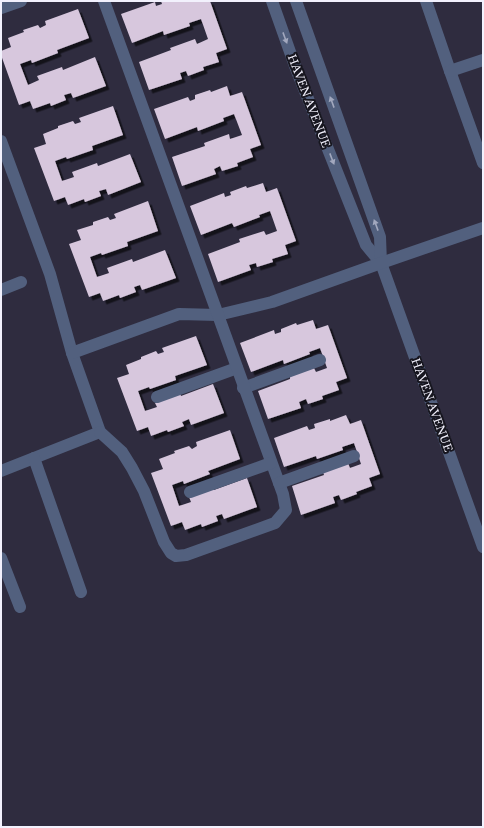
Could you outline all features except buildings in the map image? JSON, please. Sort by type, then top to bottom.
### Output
[{"type":"street","points":[[1,8],[21,1]]},
{"type":"street","points":[[1,141],[50,274],[72,353],[100,432],[122,452],[144,491],[164,542],[170,553],[176,556],[186,555],[275,523],[286,510],[283,494],[104,1]]},
{"type":"street","name":"HAVEN AVENUE","points":[[272,1],[295,66],[366,245],[381,263]]},
{"type":"street","name":"HAVEN AVENUE","points":[[296,1],[380,237],[381,263],[483,547]]},
{"type":"street","points":[[426,1],[483,163]]},
{"type":"street","points":[[450,71],[483,60]]},
{"type":"street","points":[[72,353],[179,314],[218,315],[272,302],[483,228]]},
{"type":"street","points":[[1,290],[21,282]]},
{"type":"street","points":[[244,388],[320,360]]},
{"type":"street","points":[[157,397],[237,368]]},
{"type":"street","points":[[1,471],[100,432]]},
{"type":"street","points":[[279,483],[354,456]]},
{"type":"street","points":[[34,458],[81,592]]},
{"type":"street","points":[[190,492],[271,463]]},
{"type":"street","points":[[1,558],[20,607]]}]
